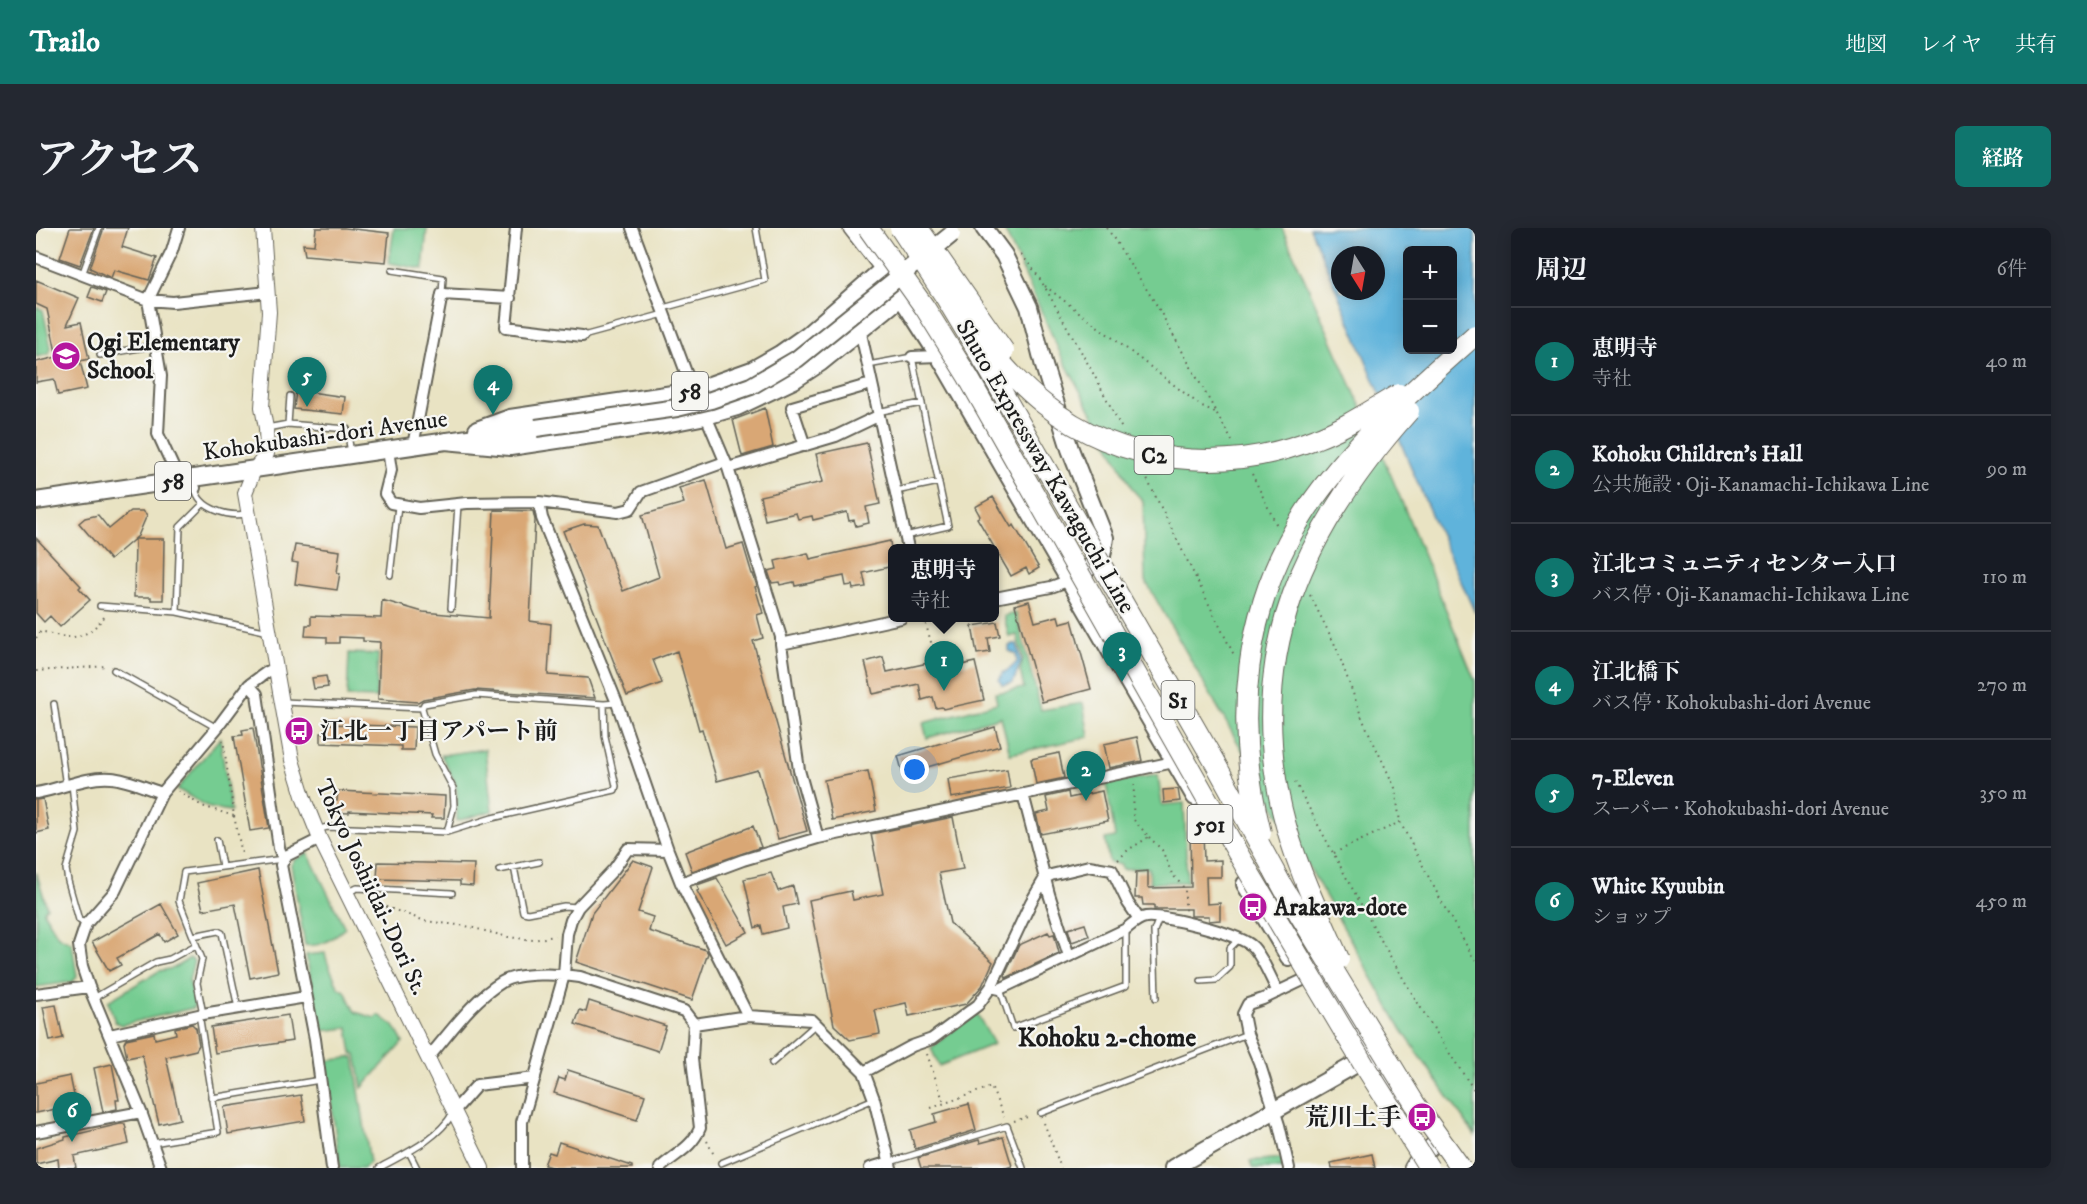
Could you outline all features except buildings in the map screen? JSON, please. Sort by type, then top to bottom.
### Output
[{"type":"highway","name":"Shuto Expressway Kawaguchi Line","points":[[868,228],[924,308],[968,377],[1239,854],[1397,1119],[1420,1166]]},
{"type":"highway","name":"C2","points":[[892,228],[995,357],[1030,392],[1071,423],[1097,437],[1156,456],[1200,460],[1244,458],[1268,454],[1315,440],[1399,393],[1475,336]]},
{"type":"highway","name":"Shuto Expressway Kawaguchi Line","points":[[900,228],[987,366],[1214,761],[1284,889],[1402,1083],[1461,1168]]},
{"type":"highway","name":"C2","points":[[918,228],[983,323],[1035,386],[1061,407],[1099,430],[1125,441],[1149,447],[1186,453],[1222,453],[1250,451],[1294,439],[1360,409],[1439,354]]},
{"type":"highway","name":"S1","points":[[1397,1119],[1296,928],[1273,873],[1260,830],[1252,789],[1246,724],[1249,664],[1256,625],[1268,586],[1286,545],[1308,507],[1348,457],[1380,423],[1475,336]]},
{"type":"highway","name":"Shuto Expressway Kawaguchi Line","points":[[1402,1083],[1347,976],[1290,838],[1277,784],[1273,751],[1274,673],[1281,629],[1292,594],[1311,550],[1326,524],[1362,469],[1389,434],[1429,390],[1475,346]]},
{"type":"main road","points":[[851,228],[883,269]]},
{"type":"main road","points":[[877,228],[946,327],[1086,570]]},
{"type":"main road","points":[[984,228],[1004,255],[1029,307],[1044,366],[1070,449],[1104,538],[1102,556],[1070,580]]},
{"type":"main road","name":"Kohokubashi-dori Avenue","points":[[36,501],[190,484],[254,470],[677,408],[711,400],[751,386],[797,359],[956,231]]},
{"type":"main road","name":"58","points":[[445,441],[510,418],[693,391],[752,370],[807,335],[898,256]]},
{"type":"main road","name":"501","points":[[883,269],[939,356],[1070,580],[1372,1055]]},
{"type":"main road","name":"58","points":[[445,441],[510,447],[706,416],[737,407],[765,395],[820,363],[918,284]]},
{"type":"main road","name":"501","points":[[1086,570],[1267,923],[1357,1065]]},
{"type":"main road","points":[[1173,1168],[1372,1055],[1449,1168]]},
{"type":"main road","points":[[1357,1065],[1420,1166],[1433,1145]]},
{"type":"street","points":[[179,228],[172,251],[148,300],[161,376],[158,434],[174,469],[190,484]]},
{"type":"street","name":"Tokyo Joshiidai-Dori St.","points":[[264,228],[269,312],[262,407],[267,454],[254,470],[245,493],[292,760],[318,834],[482,1168]]},
{"type":"street","points":[[516,228],[506,327],[582,336]]},
{"type":"street","points":[[632,228],[693,391]]},
{"type":"street","points":[[36,257],[148,300],[173,302],[268,292]]},
{"type":"street","points":[[414,446],[442,294],[510,298]]},
{"type":"street","points":[[860,329],[907,544]]},
{"type":"street","points":[[807,335],[820,363]]},
{"type":"street","points":[[912,357],[939,356]]},
{"type":"street","points":[[805,446],[792,407],[872,384]]},
{"type":"street","points":[[388,450],[391,470],[385,494],[391,503],[398,506],[419,508],[538,502],[618,512],[630,509],[641,492],[726,465],[805,446],[836,435],[878,414]]},
{"type":"street","points":[[706,416],[726,465],[768,594],[781,644],[799,770],[818,838]]},
{"type":"street","points":[[538,502],[542,518],[617,703],[681,883],[748,1016]]},
{"type":"street","points":[[999,597],[1070,580]]},
{"type":"street","points":[[781,644],[888,621]]},
{"type":"street","points":[[161,1168],[141,1112],[89,987],[82,966],[79,945],[86,924],[115,891],[162,794],[220,733],[249,685],[276,668]]},
{"type":"street","points":[[249,685],[257,694],[279,848],[283,859]]},
{"type":"street","points":[[681,883],[743,860],[818,838],[1169,763],[1179,753]]},
{"type":"street","points":[[36,793],[87,780],[112,778],[162,794]]},
{"type":"street","points":[[1023,794],[1069,956]]},
{"type":"street","points":[[318,834],[283,859],[281,864],[315,1039],[332,1168]]},
{"type":"street","points":[[522,1168],[522,1122],[564,975],[567,934],[571,920],[579,907],[628,849],[668,850]]},
{"type":"street","points":[[996,988],[1030,902],[1045,878],[1051,875],[1089,866],[1112,870],[1128,903],[1139,919]]},
{"type":"street","points":[[864,1072],[912,1046],[932,1039],[978,1005],[996,988],[1126,929],[1139,919],[1148,917],[1178,920],[1226,934],[1252,946],[1278,992]]},
{"type":"street","points":[[428,1058],[464,1014],[503,981],[528,976],[580,977],[684,1011],[694,1024],[692,1059],[700,1128],[689,1147],[660,1168]]},
{"type":"street","points":[[1289,1168],[1284,1141],[1259,1062],[1247,1034],[1243,1014],[1248,1004],[1303,980]]},
{"type":"street","points":[[36,994],[89,987]]},
{"type":"street","points":[[110,1035],[201,1014],[306,997]]},
{"type":"street","points":[[694,1024],[748,1016],[812,1020],[864,1072],[874,1099],[890,1165],[870,1168]]},
{"type":"street","points":[[454,1111],[477,1085],[535,1078]]},
{"type":"street","points":[[36,1132],[141,1112]]},
{"type":"lane","points":[[82,275],[99,228]]},
{"type":"lane","points":[[582,336],[765,280],[756,228]]},
{"type":"lane","points":[[392,270],[443,278],[442,294]]},
{"type":"lane","points":[[100,355],[156,345]]},
{"type":"lane","points":[[867,365],[912,357],[948,526],[905,536]]},
{"type":"lane","points":[[288,424],[290,396]]},
{"type":"lane","points":[[878,414],[922,403]]},
{"type":"lane","points":[[266,428],[288,424],[348,429],[351,456]]},
{"type":"lane","points":[[895,492],[939,482]]},
{"type":"lane","points":[[190,484],[203,504],[234,516],[248,513]]},
{"type":"lane","points":[[177,612],[180,527],[203,504]]},
{"type":"lane","points":[[451,608],[458,505]]},
{"type":"lane","points":[[390,575],[398,506]]},
{"type":"lane","points":[[100,606],[177,612],[270,632]]},
{"type":"lane","points":[[114,670],[220,733]]},
{"type":"lane","points":[[422,708],[424,704],[476,694],[604,704],[617,703]]},
{"type":"lane","points":[[282,702],[422,708]]},
{"type":"lane","points":[[54,704],[77,832],[66,869],[79,920],[86,924]]},
{"type":"lane","points":[[318,834],[327,827],[447,832],[492,818],[615,790],[605,736],[604,704]]},
{"type":"lane","points":[[422,708],[435,754],[453,788],[454,806],[447,832]]},
{"type":"lane","points":[[218,840],[222,866]]},
{"type":"lane","points":[[151,1143],[218,1132],[197,983],[202,959],[179,901],[184,872],[283,859]]},
{"type":"lane","points":[[499,870],[539,862]]},
{"type":"lane","points":[[514,867],[523,912],[564,906],[579,907]]},
{"type":"lane","points":[[346,893],[357,888],[452,893]]},
{"type":"lane","points":[[1156,998],[1154,931],[1159,918]]},
{"type":"lane","points":[[996,988],[1012,1028],[1126,986],[1126,929]]},
{"type":"lane","points":[[193,936],[218,931],[222,933],[237,1008]]},
{"type":"lane","points":[[1201,981],[1216,980],[1230,967],[1230,948],[1238,940]]},
{"type":"lane","points":[[94,998],[156,962],[170,959],[196,945]]},
{"type":"lane","points":[[772,1063],[816,1024]]},
{"type":"lane","points":[[1041,1113],[1247,1034]]},
{"type":"lane","points":[[212,1098],[320,1080]]},
{"type":"lane","points":[[720,1164],[874,1099]]},
{"type":"lane","points":[[379,1168],[423,1143],[447,1123],[454,1111]]},
{"type":"lane","points":[[890,1165],[1007,1126],[1023,1168]]},
{"type":"lane","points":[[409,1152],[417,1168]]},
{"type":"path","points":[[1043,285],[1200,405],[1217,413]]},
{"type":"path","points":[[36,638],[41,631],[64,638],[85,635],[112,607]]},
{"type":"path","points":[[925,622],[940,673]]},
{"type":"path","points":[[36,671],[104,664],[114,670]]},
{"type":"path","points":[[220,733],[243,863]]},
{"type":"path","points":[[1132,771],[1134,788],[1131,810],[1133,819],[1162,850],[1172,874],[1185,889],[1185,922]]},
{"type":"path","points":[[176,790],[202,806],[234,816]]},
{"type":"path","points":[[1334,853],[1400,822]]},
{"type":"path","points":[[1112,870],[1119,858],[1149,837]]},
{"type":"path","points":[[381,890],[381,905],[425,921],[465,926],[533,940],[567,934]]},
{"type":"path","points":[[921,1044],[930,1058],[944,1104]]},
{"type":"path","points":[[931,1108],[991,1087],[1007,1126],[1011,1122],[1041,1113],[1061,1168]]},
{"type":"path","points":[[700,1128],[720,1164]]},
{"type":"green space","points":[[394,228],[427,228],[423,269],[389,263]]},
{"type":"green space","points":[[1282,228],[1393,480],[1475,681],[1475,1136],[1402,1030],[1145,580],[1143,501],[1133,490],[1061,355],[1004,229]]},
{"type":"green space","points":[[36,307],[43,310],[51,348],[49,354],[36,357]]},
{"type":"green space","points":[[1016,613],[1041,710],[1083,703],[1089,737],[1010,754],[1001,717],[927,738],[923,723],[997,703],[995,693],[1024,688],[1020,671],[1023,658],[1017,635],[1009,637],[1004,616]]},
{"type":"green space","points":[[349,653],[378,654],[376,698],[347,697]]},
{"type":"green space","points":[[220,738],[231,811],[210,808],[177,789]]},
{"type":"green space","points":[[485,749],[492,811],[457,821],[455,782],[441,755]]},
{"type":"green space","points":[[1158,775],[1162,805],[1184,803],[1187,882],[1150,883],[1149,868],[1122,869],[1121,865],[1109,862],[1105,839],[1115,837],[1106,783]]},
{"type":"green space","points":[[308,853],[345,928],[327,941],[311,946],[305,945],[291,865],[294,860]]},
{"type":"green space","points":[[36,872],[47,907],[44,913],[58,936],[72,943],[77,977],[72,982],[36,987]]},
{"type":"green space","points":[[325,953],[338,987],[345,991],[355,1012],[375,1018],[379,1015],[394,1026],[403,1042],[362,1088],[356,1054],[352,1054],[348,1028],[321,1031],[306,955]]},
{"type":"green space","points":[[190,958],[194,961],[189,980],[195,1004],[193,1008],[121,1025],[115,1022],[108,1001],[159,971],[174,968]]},
{"type":"green space","points":[[976,1012],[994,1044],[939,1066],[931,1048]]},
{"type":"green space","points":[[354,1057],[370,1163],[363,1168],[340,1168],[326,1061]]},
{"type":"green space","points":[[1282,1158],[1283,1168],[1252,1168],[1250,1161]]},
{"type":"water","points":[[1310,228],[1475,228],[1475,613],[1340,300],[1385,300],[1385,246],[1331,246],[1331,278]]},
{"type":"water","points":[[1017,644],[1021,661],[1013,683],[1002,685],[999,680],[1003,673],[1017,662],[1016,654],[1009,651],[1009,646]]},
{"type":"place","name":"Ogi Elementary School","points":[[66,356]]},
{"type":"place","name":"7-Eleven","points":[[307,407]]},
{"type":"place","name":"江北橋下","points":[[493,415]]},
{"type":"place","name":"江北コミュニティセンター入口","points":[[1122,682]]},
{"type":"place","name":"恵明寺","points":[[944,691]]},
{"type":"place","name":"江北一丁目アパート前","points":[[299,731]]},
{"type":"place","name":"Kohoku Children's Hall","points":[[1086,801]]},
{"type":"place","name":"Arakawa-dote","points":[[1253,907]]},
{"type":"place","name":"荒川土手","points":[[1422,1117]]},
{"type":"place","name":"White Kyuubin","points":[[72,1142]]},
{"type":"district","name":"Kohoku 2-chome","points":[[1107,1037]]}]
